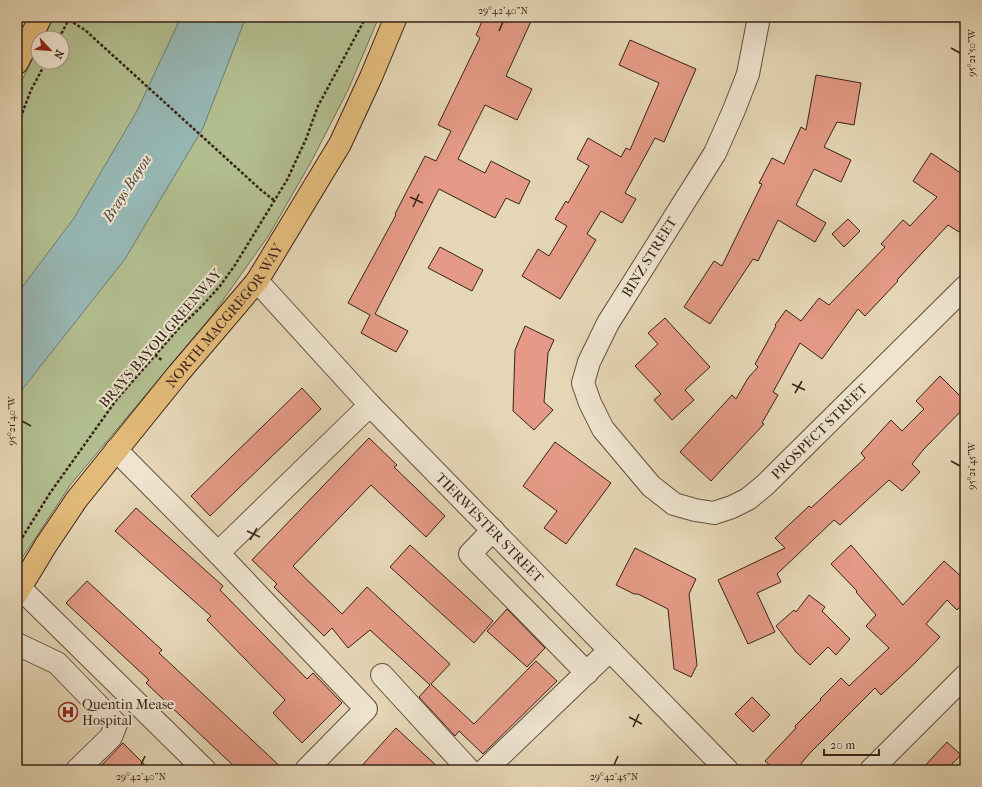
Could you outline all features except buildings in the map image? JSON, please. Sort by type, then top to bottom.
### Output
[{"type":"main road","points":[[17,63],[41,17]]},
{"type":"main road","name":"NORTH MACGREGOR WAY","points":[[18,591],[46,545],[77,499],[178,374],[258,281],[340,144],[371,77],[396,17]]},
{"type":"street","name":"BINZ STREET","points":[[651,486],[603,429],[590,403],[584,383],[589,362],[608,324],[715,153],[748,74],[760,17]]},
{"type":"street","name":"TIERWESTER STREET","points":[[258,281],[370,405],[727,770]]},
{"type":"street","name":"PROSPECT STREET","points":[[651,486],[674,504],[695,510],[714,513],[732,507],[748,499],[765,485],[965,287]]},
{"type":"street","points":[[218,553],[370,405]]},
{"type":"street","points":[[116,450],[218,553],[366,710],[306,770]]},
{"type":"street","points":[[493,530],[470,554],[587,673]]},
{"type":"street","points":[[18,591],[205,770]]},
{"type":"street","points":[[17,644],[57,663],[116,724],[111,737],[78,770]]},
{"type":"street","points":[[485,770],[610,650]]},
{"type":"street","points":[[382,675],[469,770]]},
{"type":"street","points":[[871,770],[961,687]]},
{"type":"path","name":"BRAYS BAYOU GREENWAY","points":[[17,546],[50,493],[117,399],[176,332],[220,286],[235,265],[275,201],[297,161],[323,96],[366,17]]},
{"type":"path","points":[[63,30],[70,18],[275,201]]},
{"type":"path","points":[[17,128],[31,90],[42,70]]},
{"type":"green space","points":[[53,17],[379,17],[348,90],[311,162],[269,235],[211,317],[71,484],[17,566],[17,90],[30,64],[30,70],[70,70],[70,30],[47,30]]},
{"type":"water","name":"Brays Bayou","points":[[181,17],[246,17],[203,128],[125,259],[17,396],[17,294],[74,218],[137,111]]},
{"type":"place","name":"Quentin Mease Hospital","points":[[68,712]]}]
